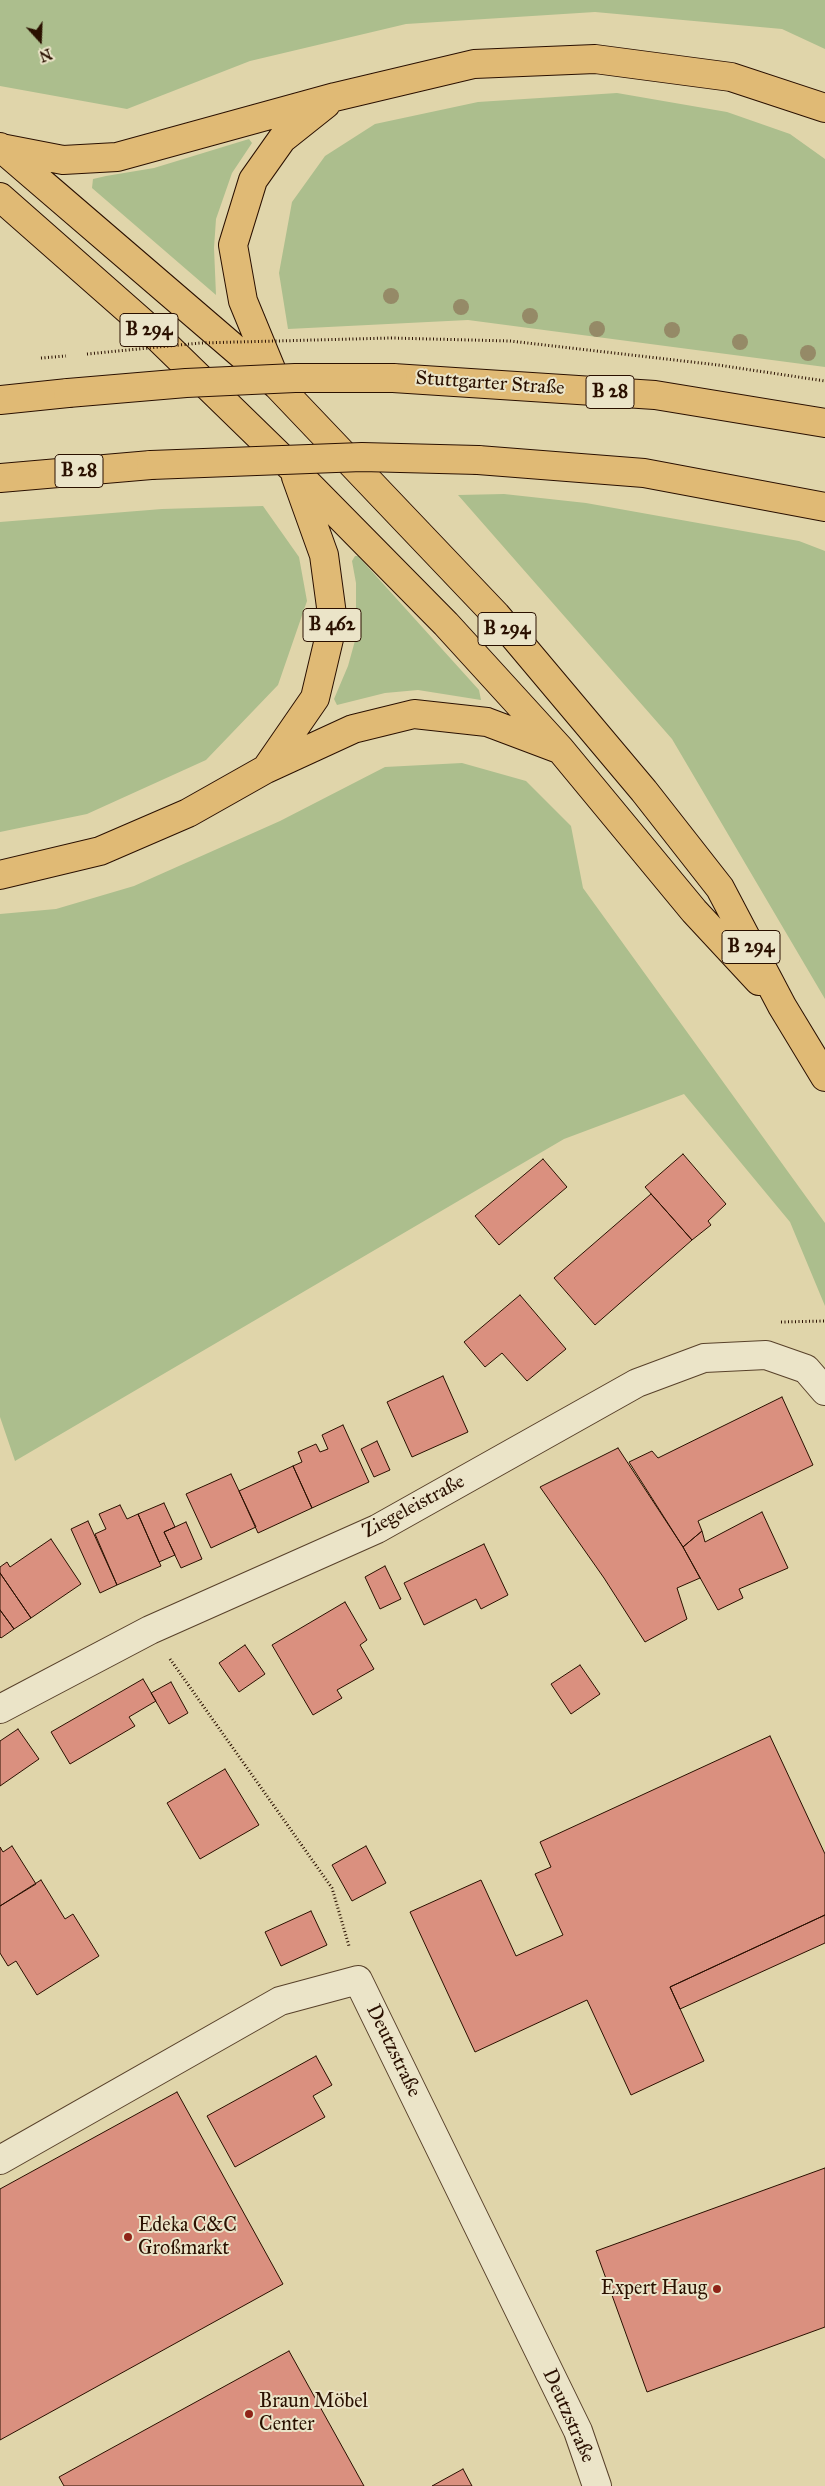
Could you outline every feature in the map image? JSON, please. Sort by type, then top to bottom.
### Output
[{"type":"main road","points":[[0,147],[63,160],[117,158],[336,97],[474,64],[596,59],[731,77],[825,108]]},
{"type":"main road","points":[[277,384],[243,301],[233,245],[253,180],[282,139],[336,97]]},
{"type":"main road","name":"B 294","points":[[0,147],[277,384],[496,615],[644,791],[720,888],[782,1006],[825,1077]]},
{"type":"main road","name":"B 294","points":[[0,197],[143,324],[293,469],[446,624],[560,749],[694,912],[782,1006]]},
{"type":"main road","name":"Stuttgarter Straße","points":[[0,400],[186,383],[295,378],[393,378],[655,395],[825,423]]},
{"type":"main road","name":"B 28","points":[[0,478],[151,465],[362,457],[478,460],[644,473],[825,507]]},
{"type":"main road","name":"B 462","points":[[0,875],[100,851],[188,813],[266,769],[315,698],[333,622],[324,555],[293,469]]},
{"type":"main road","points":[[266,769],[352,729],[414,714],[487,722],[560,749]]},
{"type":"street","name":"Ziegeleistraße","points":[[0,1709],[150,1630],[377,1529],[637,1383],[704,1358],[766,1355],[806,1369],[825,1391]]},
{"type":"street","name":"Deutzstraße","points":[[0,2160],[280,2001],[358,1980],[578,2431],[597,2486]]},
{"type":"path","points":[[391,338],[510,341],[718,365],[825,381]]},
{"type":"path","points":[[150,1630],[332,1888],[358,1980]]},
{"type":"green space","points":[[0,0],[825,0],[825,49],[782,29],[595,12],[406,24],[250,61],[127,109],[0,86]]},
{"type":"green space","points":[[617,93],[727,112],[790,134],[825,159],[825,367],[468,320],[288,329],[279,273],[292,202],[325,156],[375,124],[478,102]]},
{"type":"green space","points":[[249,139],[252,143],[232,173],[216,219],[214,248],[216,295],[92,188],[93,179],[154,168]]},
{"type":"green space","points":[[504,494],[586,503],[799,541],[825,551],[825,999],[672,739],[458,495]]},
{"type":"green space","points":[[263,506],[299,557],[307,601],[278,685],[206,760],[87,814],[0,832],[0,522],[162,509]]},
{"type":"green space","points":[[355,556],[358,556],[479,690],[481,700],[418,690],[385,693],[337,705],[334,699],[348,666],[356,637],[356,583],[352,561]]},
{"type":"green space","points":[[462,763],[526,781],[571,826],[583,888],[825,1223],[825,1306],[790,1222],[684,1094],[564,1139],[15,1461],[0,1417],[0,914],[56,909],[134,886],[280,821],[385,767]]},
{"type":"building","points":[[683,1154],[726,1204],[708,1221],[711,1225],[692,1240],[645,1187]]},
{"type":"building","points":[[543,1159],[567,1187],[499,1245],[475,1216]]},
{"type":"building","points":[[651,1194],[692,1240],[595,1325],[554,1278]]},
{"type":"building","points":[[520,1295],[566,1349],[527,1381],[502,1353],[485,1367],[464,1342]]},
{"type":"building","points":[[443,1376],[468,1432],[412,1457],[387,1402]]},
{"type":"building","points":[[782,1397],[813,1465],[698,1521],[702,1531],[683,1547],[629,1462],[652,1451],[658,1458]]},
{"type":"building","points":[[343,1425],[369,1482],[312,1508],[293,1466],[302,1462],[298,1452],[316,1444],[320,1452],[328,1449],[322,1435]]},
{"type":"building","points":[[377,1441],[390,1470],[374,1477],[361,1449]]},
{"type":"building","points":[[618,1448],[683,1547],[700,1578],[677,1588],[687,1619],[645,1642],[604,1578],[540,1487]]},
{"type":"building","points":[[293,1466],[312,1508],[258,1533],[239,1491]]},
{"type":"building","points":[[231,1474],[256,1527],[211,1548],[186,1494]]},
{"type":"building","points":[[164,1503],[175,1527],[164,1532],[175,1555],[159,1562],[138,1514]]},
{"type":"building","points":[[120,1505],[127,1519],[138,1514],[161,1566],[117,1585],[95,1534],[106,1529],[99,1514]]},
{"type":"building","points":[[762,1512],[788,1568],[739,1589],[743,1598],[718,1610],[683,1547],[702,1531],[705,1542]]},
{"type":"building","points":[[88,1521],[117,1585],[100,1593],[71,1529]]},
{"type":"building","points":[[186,1522],[202,1559],[181,1568],[164,1532]]},
{"type":"building","points":[[51,1539],[81,1584],[31,1618],[0,1573],[0,1567],[7,1562],[10,1567]]},
{"type":"building","points":[[484,1544],[508,1595],[481,1609],[476,1599],[424,1625],[404,1583]]},
{"type":"building","points":[[385,1566],[401,1599],[380,1609],[365,1577]]},
{"type":"building","points":[[0,1573],[31,1618],[14,1629],[0,1610]]},
{"type":"building","points":[[345,1602],[367,1640],[360,1645],[374,1669],[337,1690],[342,1698],[313,1715],[272,1645]]},
{"type":"building","points":[[0,1610],[14,1629],[1,1638],[0,1637]]},
{"type":"building","points":[[245,1645],[265,1674],[239,1692],[219,1663]]},
{"type":"building","points":[[580,1665],[600,1694],[571,1714],[551,1684]]},
{"type":"building","points":[[143,1679],[156,1701],[129,1717],[135,1726],[70,1764],[51,1732]]},
{"type":"building","points":[[171,1682],[188,1713],[169,1724],[151,1693]]},
{"type":"building","points":[[18,1729],[39,1759],[0,1786],[0,1741]]},
{"type":"building","points":[[770,1736],[825,1854],[825,1915],[670,1987],[704,2061],[631,2095],[587,2000],[475,2052],[410,1912],[481,1880],[516,1956],[563,1935],[535,1874],[551,1867],[540,1842]]},
{"type":"building","points":[[225,1769],[259,1825],[200,1859],[167,1803]]},
{"type":"building","points":[[12,1846],[36,1884],[0,1906],[0,1847],[3,1852]]},
{"type":"building","points":[[366,1846],[386,1883],[352,1901],[332,1865]]},
{"type":"building","points":[[41,1880],[65,1919],[73,1914],[99,1956],[37,1995],[16,1961],[8,1966],[0,1953],[0,1906]]},
{"type":"building","points":[[311,1911],[327,1945],[281,1966],[265,1932]]},
{"type":"building","points":[[825,1915],[825,1943],[680,2009],[670,1987]]},
{"type":"building","points":[[316,2056],[332,2085],[313,2096],[325,2117],[235,2167],[207,2116]]},
{"type":"building","name":"Edeka C&C Großmarkt","points":[[177,2092],[283,2284],[0,2440],[0,2189]]},
{"type":"building","name":"Expert Haug","points":[[825,2168],[825,2327],[647,2392],[596,2251]]},
{"type":"building","name":"Braun Möbel Center","points":[[289,2351],[364,2486],[64,2486],[59,2477]]},
{"type":"building","points":[[463,2469],[472,2486],[432,2486]]},
{"type":"place","name":"Edeka C&C Großmarkt","points":[[128,2237]]},
{"type":"place","name":"Expert Haug","points":[[717,2289]]},
{"type":"place","name":"Braun Möbel Center","points":[[249,2414]]}]
